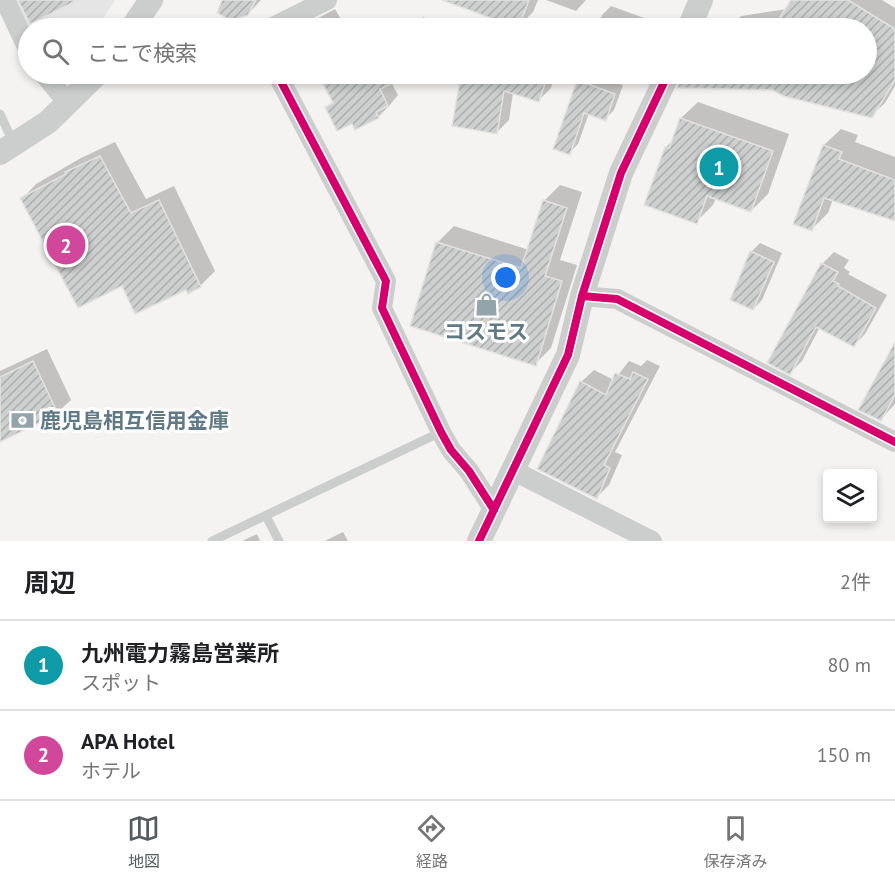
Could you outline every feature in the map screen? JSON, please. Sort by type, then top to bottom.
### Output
[{"type":"street","points":[[5,0],[18,28]]},
{"type":"street","points":[[139,18],[151,0]]},
{"type":"street","points":[[291,18],[327,0]]},
{"type":"street","points":[[693,18],[701,0]]},
{"type":"street","points":[[52,84],[69,104]]},
{"type":"street","points":[[7,149],[69,104],[88,84]]},
{"type":"street","points":[[282,84],[386,281],[382,308],[441,432],[494,510]]},
{"type":"street","points":[[479,541],[568,355],[582,296],[621,173],[663,84]]},
{"type":"street","points":[[582,296],[617,298],[895,442]]},
{"type":"street","points":[[514,471],[652,541]]},
{"type":"lane","points":[[0,114],[7,149]]},
{"type":"lane","points":[[212,541],[441,432]]},
{"type":"lane","points":[[266,516],[279,541]]},
{"type":"shaded area","points":[[14,0],[115,0],[103,18],[24,18]]},
{"type":"building","points":[[18,0],[78,0],[42,18],[27,18]]},
{"type":"building","points":[[222,0],[256,0],[248,15],[240,18],[226,18],[217,13]]},
{"type":"building","points":[[442,0],[529,0],[522,18],[491,18]]},
{"type":"building","points":[[791,0],[848,0],[895,29],[895,80],[872,118],[783,96],[773,90],[677,88],[678,84],[877,84],[877,18],[779,18]]},
{"type":"building","points":[[323,84],[391,84],[380,89],[388,106],[376,112],[379,118],[355,130],[352,124],[337,131],[325,107],[333,103]]},
{"type":"building","points":[[459,84],[545,84],[539,102],[504,91],[497,134],[452,126]]},
{"type":"building","points":[[576,84],[588,84],[615,94],[606,121],[584,113],[570,155],[553,149]]},
{"type":"building","points":[[680,118],[773,151],[751,212],[707,196],[697,224],[644,205],[665,147],[669,148]]},
{"type":"building","points":[[823,145],[842,152],[839,159],[895,180],[895,221],[824,198],[812,231],[793,224]]},
{"type":"building","points":[[100,156],[131,213],[159,200],[201,287],[188,294],[186,290],[135,314],[122,286],[78,308],[20,198],[66,174],[65,172]]},
{"type":"building","name":"コスモス","points":[[543,200],[567,208],[545,276],[562,281],[536,366],[410,326],[436,242],[521,268]]},
{"type":"building","points":[[750,251],[774,262],[753,310],[730,300]]},
{"type":"building","points":[[821,263],[838,272],[833,281],[839,284],[838,286],[876,308],[854,347],[816,327],[790,375],[767,363]]},
{"type":"building","points":[[895,342],[895,395],[881,421],[858,410]]},
{"type":"building","name":"鹿児島相互信用金庫","points":[[33,361],[58,414],[0,442],[0,377]]},
{"type":"building","points":[[633,372],[648,379],[604,465],[610,468],[597,499],[537,469],[580,381],[606,395],[615,373],[630,379]]},
{"type":"cycle path","points":[[282,84],[386,281],[382,308],[441,432],[451,450],[469,471],[494,510]]},
{"type":"cycle path","points":[[479,541],[568,355],[582,296],[621,173],[663,84]]},
{"type":"cycle path","points":[[582,296],[617,299],[895,442]]},
{"type":"place","name":"九州電力霧島営業所","points":[[719,167]]},
{"type":"place","name":"APA Hotel","points":[[66,245]]},
{"type":"place","name":"コスモス","points":[[486,304]]},
{"type":"place","name":"鹿児島相互信用金庫","points":[[22,421]]}]
